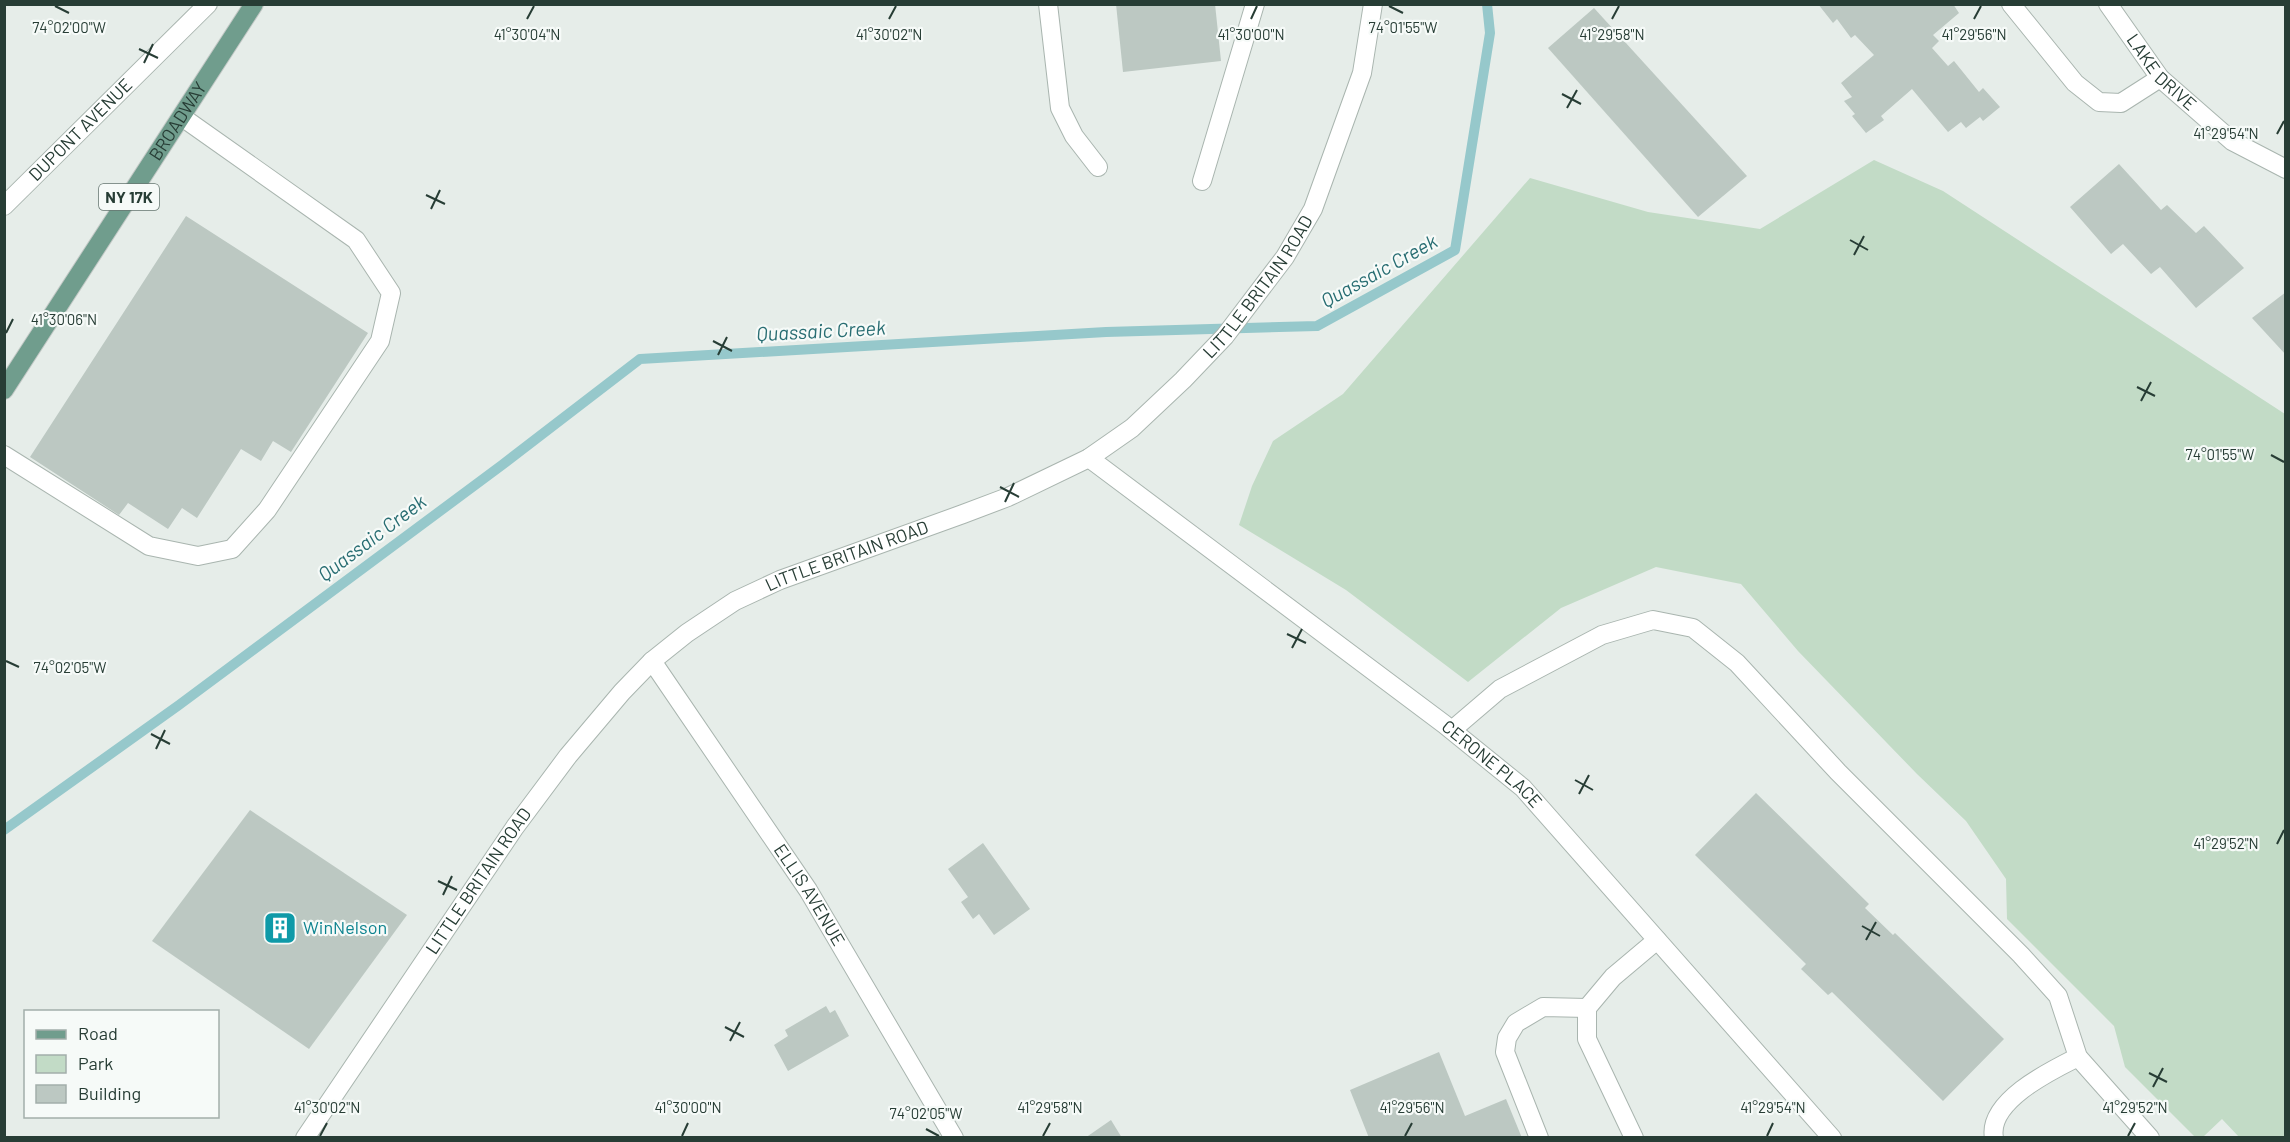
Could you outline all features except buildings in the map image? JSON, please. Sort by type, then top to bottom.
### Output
[{"type":"main road","name":"BROADWAY","points":[[4,390],[254,4]]},
{"type":"street","name":"DUPONT AVENUE","points":[[6,201],[208,4]]},
{"type":"street","points":[[1048,4],[1060,108],[1074,136],[1098,167]]},
{"type":"street","points":[[1202,181],[1255,4]]},
{"type":"street","name":"LITTLE BRITAIN ROAD","points":[[305,1137],[515,827],[568,756],[622,692],[652,661],[687,633],[735,601],[780,580],[1008,497],[1089,458],[1132,428],[1226,336],[1277,268],[1313,209],[1362,73],[1373,4]]},
{"type":"street","points":[[2011,4],[2075,83],[2098,102],[2121,103],[2160,78]]},
{"type":"street","name":"LAKE DRIVE","points":[[2108,4],[2160,78],[2232,141],[2286,169]]},
{"type":"street","points":[[4,455],[149,546],[198,556],[232,549],[267,510],[380,341],[391,293],[356,240],[182,117]]},
{"type":"street","name":"CERONE PLACE","points":[[1089,458],[1452,730],[1523,788],[1832,1137]]},
{"type":"street","points":[[1452,730],[1500,689],[1602,634],[1653,620],[1693,628],[1737,663],[1838,772],[2036,971],[2058,996],[2078,1057],[2150,1137]]},
{"type":"street","name":"ELLIS AVENUE","points":[[652,661],[808,890],[954,1137]]},
{"type":"street","points":[[1634,1137],[1587,1039],[1587,1008],[1613,977],[1657,940]]},
{"type":"street","points":[[1539,1137],[1505,1052],[1507,1038],[1516,1023],[1543,1007],[1587,1008]]},
{"type":"street","points":[[1994,1137],[1993,1133],[1998,1118],[2005,1105],[2042,1075],[2078,1057]]},
{"type":"green space","points":[[1874,160],[1943,191],[2285,414],[2285,1137],[2239,1137],[2222,1119],[2203,1137],[2195,1137],[2125,1067],[2114,1026],[2007,919],[2006,879],[1966,821],[1917,774],[1798,651],[1741,584],[1656,567],[1561,608],[1468,682],[1346,590],[1239,525],[1252,486],[1273,441],[1343,394],[1530,178],[1648,212],[1760,229]]},
{"type":"waterway","name":"Quassaic Creek","points":[[4,830],[179,705],[502,465],[640,359],[1106,332],[1317,326],[1455,250],[1490,33],[1487,4]]},
{"type":"place","name":"WinNelson","points":[[280,928]]}]
